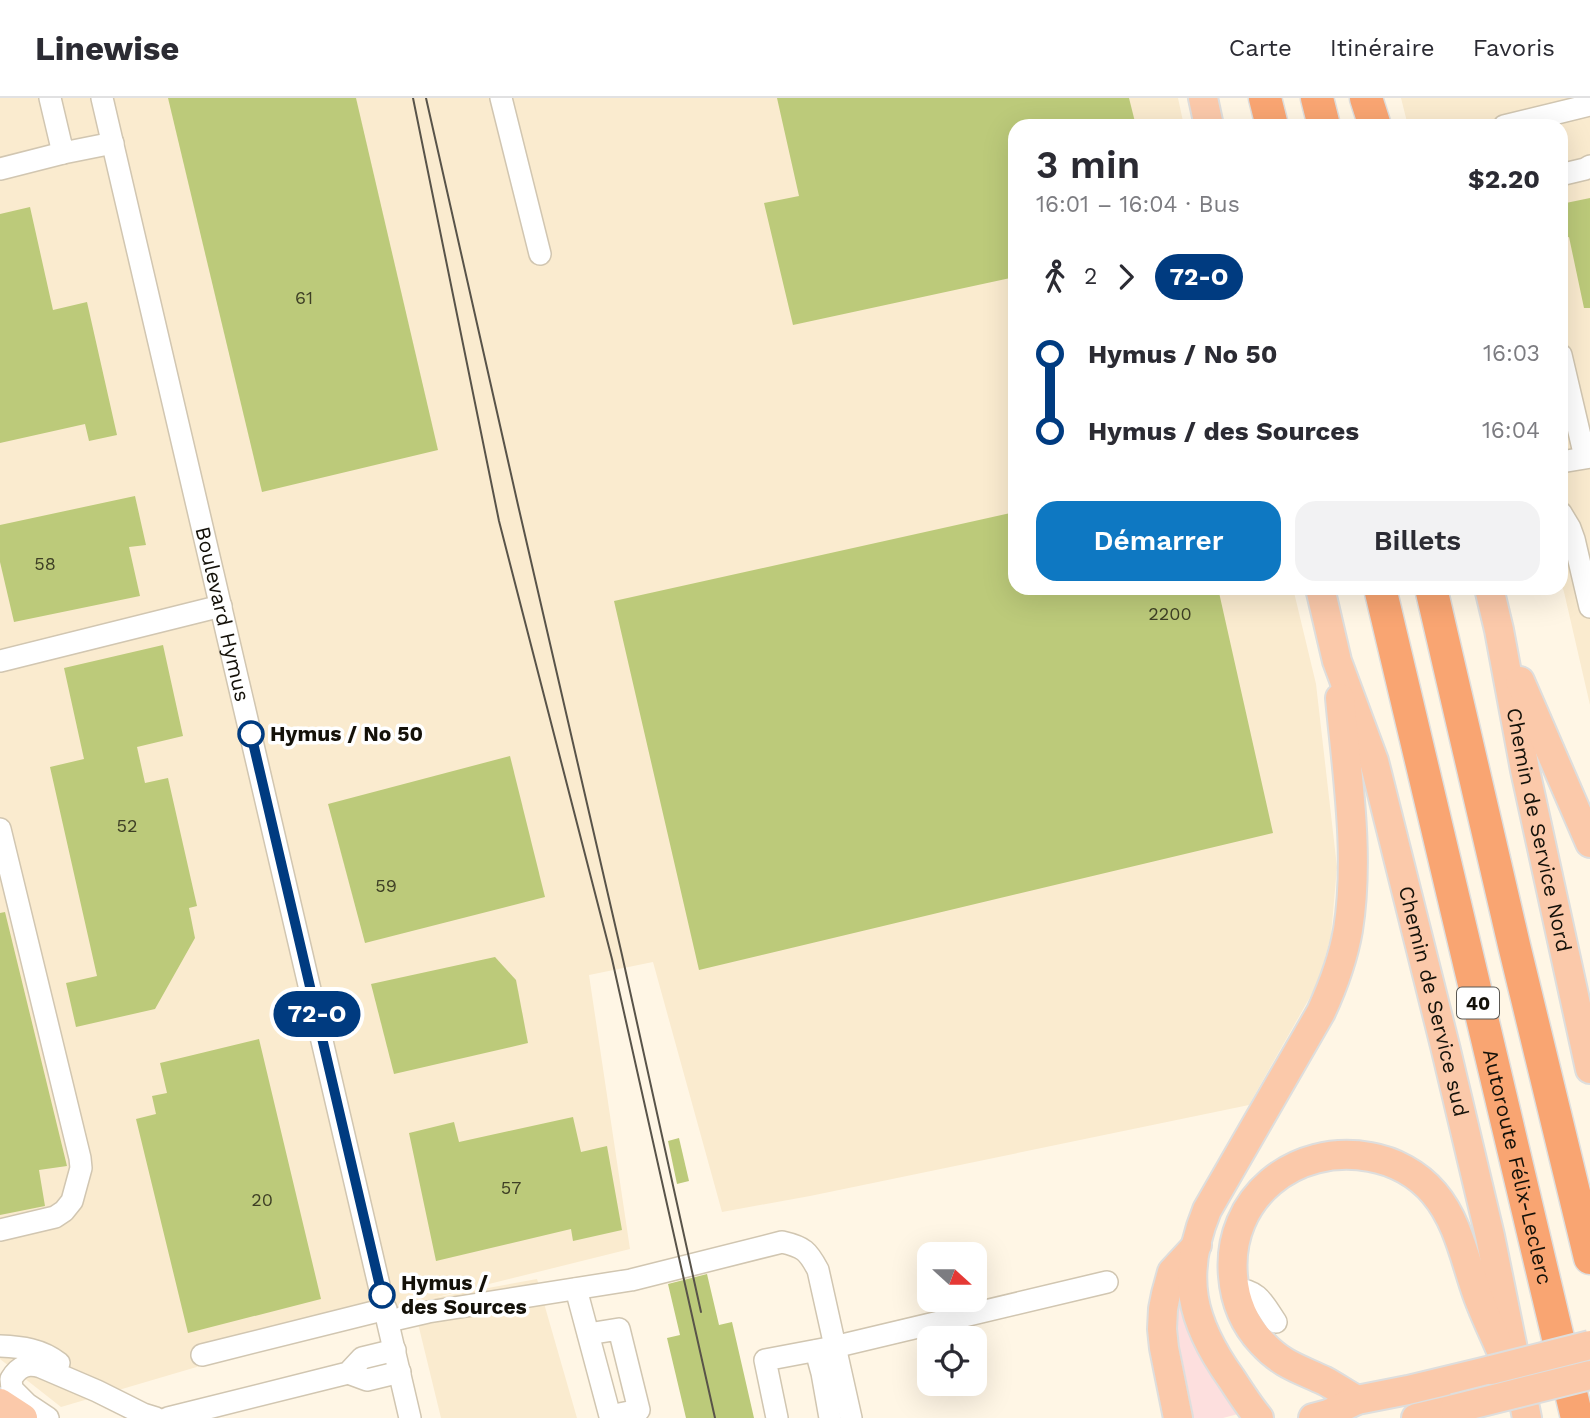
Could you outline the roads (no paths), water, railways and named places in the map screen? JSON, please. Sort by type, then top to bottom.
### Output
[{"type":"highway","points":[[1265,98],[1270,119]]},
{"type":"highway","points":[[1317,98],[1322,119]]},
{"type":"highway","points":[[1366,98],[1374,119]]},
{"type":"highway","name":"Autoroute Félix-Leclerc","points":[[1382,595],[1577,1418]]},
{"type":"highway","name":"40","points":[[1433,595],[1590,1258]]},
{"type":"main road","points":[[1203,98],[1208,119]]},
{"type":"main road","points":[[1374,98],[1376,119]]},
{"type":"main road","name":"Chemin de Service sud","points":[[1322,595],[1337,661],[1374,761],[1490,1236],[1525,1411]]},
{"type":"main road","name":"Chemin de Service Nord","points":[[1491,595],[1525,770],[1590,1069]]},
{"type":"main road","points":[[1499,630],[1590,843]]},
{"type":"main road","points":[[1259,1418],[1212,1349],[1202,1329],[1192,1286],[1196,1245],[1212,1201],[1321,1012],[1338,971],[1348,933],[1353,865],[1337,661]]},
{"type":"main road","points":[[1357,1400],[1323,1380],[1294,1368],[1271,1352],[1243,1317],[1234,1289],[1232,1258],[1235,1242],[1256,1197],[1281,1173],[1326,1155],[1358,1154],[1390,1162],[1404,1168],[1432,1190],[1443,1204],[1525,1411]]},
{"type":"main road","points":[[1178,1418],[1164,1349],[1163,1309],[1172,1272],[1196,1245]]},
{"type":"main road","points":[[1313,1418],[1357,1400],[1392,1394],[1590,1345]]},
{"type":"main road","points":[[1416,1418],[1590,1375]]},
{"type":"main road","points":[[0,1403],[23,1418]]},
{"type":"street","points":[[50,98],[63,153]]},
{"type":"street","name":"Boulevard Hymus","points":[[102,98],[410,1418]]},
{"type":"street","points":[[500,98],[540,254]]},
{"type":"street","points":[[1533,119],[1590,105]]},
{"type":"street","points":[[0,169],[113,143]]},
{"type":"street","points":[[1568,173],[1590,166]]},
{"type":"street","points":[[1568,381],[1588,457],[1568,461]]},
{"type":"street","points":[[1568,525],[1586,573],[1590,607]]},
{"type":"street","points":[[0,661],[221,607]]},
{"type":"street","points":[[0,829],[80,1157],[80,1168],[72,1201],[64,1211],[55,1217],[0,1230]]},
{"type":"street","points":[[202,1355],[387,1315],[428,1312],[631,1280],[782,1242],[796,1245],[809,1254],[818,1270],[825,1349],[822,1373],[830,1418]]},
{"type":"street","points":[[777,1418],[765,1360],[825,1349],[1107,1282]]},
{"type":"street","points":[[576,1289],[588,1334]]},
{"type":"street","points":[[1234,1289],[1245,1289],[1255,1294],[1276,1322]]},
{"type":"street","points":[[0,1346],[43,1352],[97,1391]]},
{"type":"street","points":[[825,1349],[851,1418]]},
{"type":"street","points":[[169,1418],[348,1373],[362,1358],[395,1350]]},
{"type":"street","points":[[48,1418],[27,1404],[12,1389],[11,1379],[19,1368],[33,1364],[156,1418]]},
{"type":"street","points":[[348,1373],[367,1380],[400,1372]]},
{"type":"tram line","points":[[413,98],[499,521],[612,959],[715,1418]]},
{"type":"tram line","points":[[426,98],[701,1312]]},
{"type":"place","name":"Hymus / No 50","points":[[251,734]]},
{"type":"place","name":"Hymus / des Sources","points":[[382,1295]]}]
